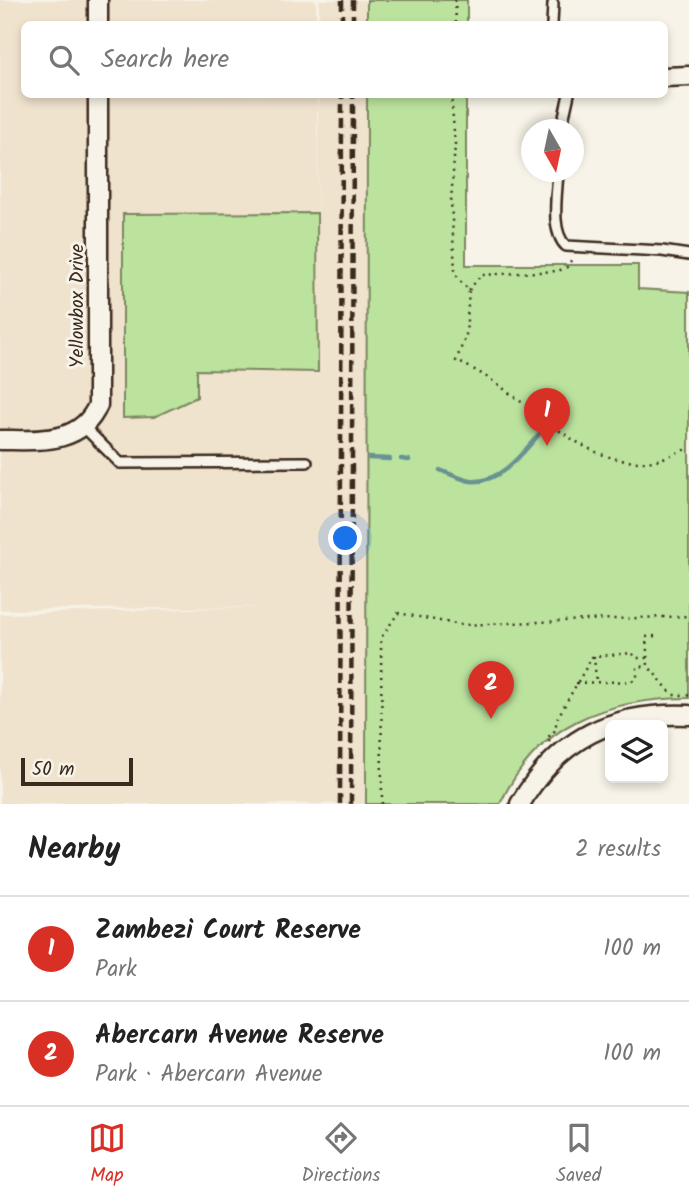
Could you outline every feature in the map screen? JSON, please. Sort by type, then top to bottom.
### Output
[{"type":"street","points":[[98,0],[98,21]]},
{"type":"street","points":[[668,76],[689,76]]},
{"type":"street","name":"Yellowbox Drive","points":[[84,427],[98,405],[99,390],[98,98]]},
{"type":"street","points":[[0,440],[50,439],[84,427]]},
{"type":"street","points":[[520,804],[555,757],[599,728],[648,715],[689,715]]},
{"type":"lane","points":[[552,4],[552,21]]},
{"type":"lane","points":[[563,119],[568,98]]},
{"type":"lane","points":[[558,182],[559,240],[574,249],[662,251],[689,255]]},
{"type":"lane","points":[[84,427],[120,463],[307,462]]},
{"type":"path","points":[[455,0],[456,21]]},
{"type":"path","points":[[451,98],[455,144],[451,202],[455,270],[458,279],[469,290]]},
{"type":"path","points":[[574,249],[571,262],[558,271],[491,272],[481,275],[469,290],[466,335],[456,361],[488,376],[526,403],[572,442],[618,459],[643,462],[689,448]]},
{"type":"path","points":[[382,804],[381,638],[398,613],[461,625],[689,616]]},
{"type":"path","points":[[655,636],[646,636],[648,666],[673,695],[689,695]]},
{"type":"path","points":[[576,683],[632,681],[637,677],[636,658],[632,653],[594,656]]},
{"type":"path","points":[[594,656],[597,681]]},
{"type":"path","points":[[550,741],[547,738],[554,732],[558,717],[594,656]]},
{"type":"path","points":[[636,658],[647,658]]},
{"type":"path","points":[[637,667],[648,666]]},
{"type":"shaded area","points":[[0,0],[316,0],[316,21],[21,21],[21,98],[317,98],[318,223],[318,98],[367,98],[366,804],[0,804],[0,614],[266,607],[0,610]]},
{"type":"shaded area","points":[[319,0],[367,0],[367,21],[319,21]]},
{"type":"green space","points":[[367,0],[467,0],[467,21],[367,21]]},
{"type":"green space","points":[[367,98],[466,98],[466,265],[638,265],[638,289],[689,292],[689,698],[629,704],[577,721],[554,735],[534,753],[516,776],[500,804],[366,804]]},
{"type":"green space","points":[[317,213],[318,372],[197,370],[197,397],[154,417],[123,418],[123,214]]},
{"type":"waterway","points":[[440,470],[471,481],[494,476],[515,461],[548,424]]},
{"type":"waterway","points":[[369,458],[390,459]]},
{"type":"waterway","points":[[401,459],[409,460]]},
{"type":"railway","points":[[342,0],[342,21]]},
{"type":"railway","points":[[353,0],[353,21]]},
{"type":"railway","points":[[340,804],[342,98]]},
{"type":"railway","points":[[351,804],[353,98]]},
{"type":"place","name":"Zambezi Court Reserve","points":[[547,446]]},
{"type":"place","name":"Abercarn Avenue Reserve","points":[[491,719]]}]
